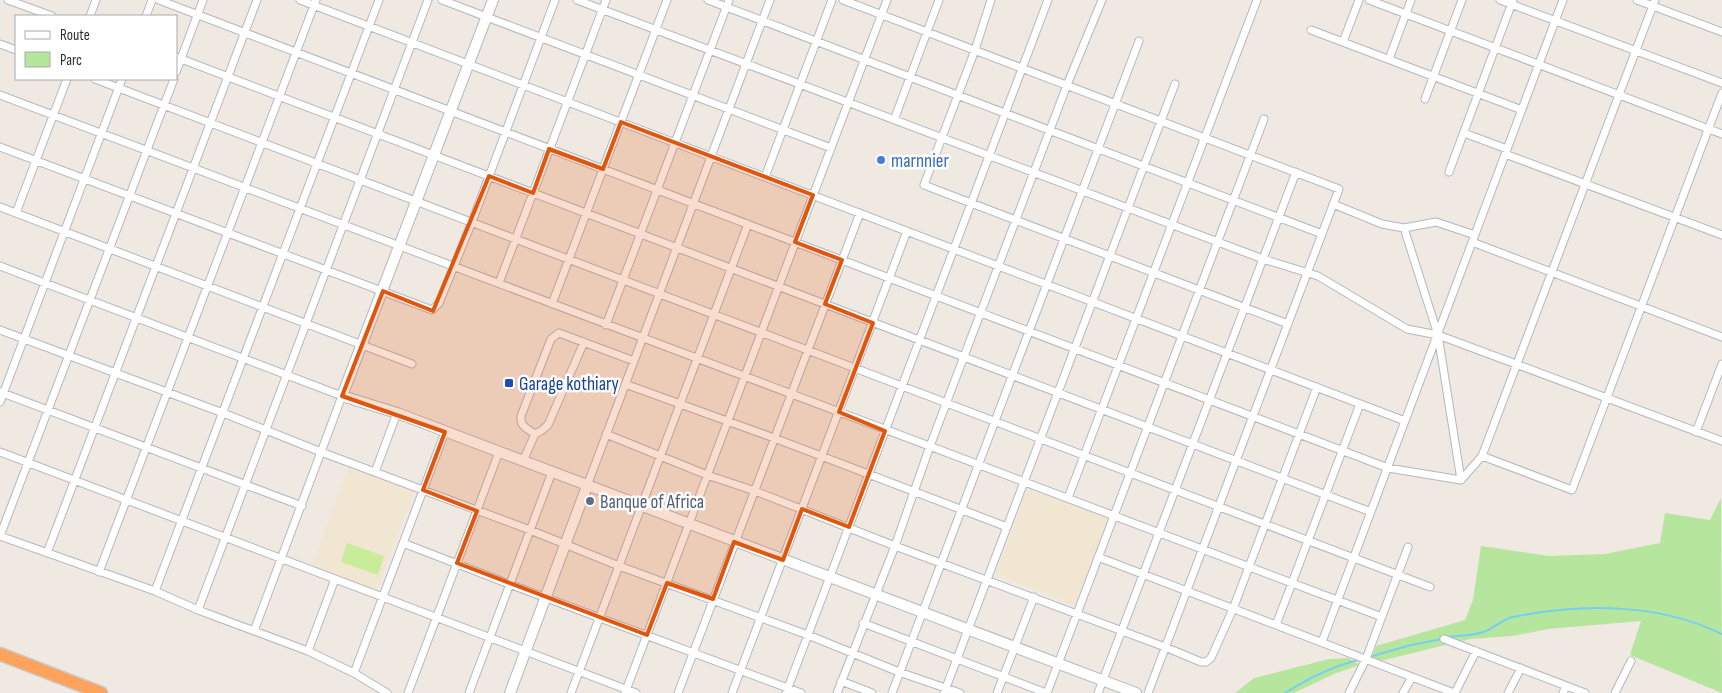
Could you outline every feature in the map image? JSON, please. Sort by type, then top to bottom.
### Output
[{"type":"highway","points":[[0,654],[101,693]]},
{"type":"main road","points":[[493,0],[342,396],[397,413],[1136,693]]},
{"type":"main road","points":[[510,693],[587,486]]},
{"type":"street","points":[[8,0],[49,15]]},
{"type":"street","points":[[90,15],[96,0]]},
{"type":"street","points":[[146,15],[152,0]]},
{"type":"street","points":[[159,0],[1388,468],[1461,480]]},
{"type":"street","points":[[204,0],[179,58],[1371,512]]},
{"type":"street","points":[[47,553],[257,0]]},
{"type":"street","points":[[300,0],[315,3],[412,43],[1406,421]]},
{"type":"street","points":[[155,591],[379,0]]},
{"type":"street","points":[[198,610],[428,0]]},
{"type":"street","points":[[442,0],[831,148]]},
{"type":"street","points":[[0,147],[432,310],[439,303],[472,222],[555,0]]},
{"type":"street","points":[[577,0],[1263,259],[1318,276],[1407,329],[1438,335],[1722,441]]},
{"type":"street","points":[[499,283],[606,0]]},
{"type":"street","points":[[552,304],[667,0]]},
{"type":"street","points":[[708,0],[728,4],[762,21],[1322,234]]},
{"type":"street","points":[[587,486],[770,0]]},
{"type":"street","points":[[765,177],[832,0]]},
{"type":"street","points":[[843,0],[1339,189],[1148,693]]},
{"type":"street","points":[[626,691],[887,0]]},
{"type":"street","points":[[894,120],[939,0]]},
{"type":"street","points":[[991,0],[975,50],[924,185],[1288,324]]},
{"type":"street","points":[[787,691],[1048,0]]},
{"type":"street","points":[[837,693],[874,594],[895,546],[946,403],[1067,85],[1102,0]]},
{"type":"street","points":[[1068,498],[1257,0]]},
{"type":"street","points":[[1343,42],[1359,0]]},
{"type":"street","points":[[1369,0],[1722,134]]},
{"type":"street","points":[[1389,60],[1411,0]]},
{"type":"street","points":[[1425,99],[1462,0]]},
{"type":"street","points":[[1500,0],[1512,2],[1722,83]]},
{"type":"street","points":[[1322,642],[1563,0]]},
{"type":"street","points":[[1637,0],[1654,3],[1722,32]]},
{"type":"street","points":[[1449,172],[1512,2]]},
{"type":"street","points":[[99,572],[315,3]]},
{"type":"street","points":[[1461,480],[1482,456],[1654,3]]},
{"type":"street","points":[[606,325],[728,4]]},
{"type":"street","points":[[1311,30],[1522,110]]},
{"type":"street","points":[[892,693],[1138,41]]},
{"type":"street","points":[[0,44],[15,50]]},
{"type":"street","points":[[16,213],[67,80]]},
{"type":"street","points":[[98,80],[1430,587]]},
{"type":"street","points":[[0,402],[2,392],[24,339],[122,80]]},
{"type":"street","points":[[174,80],[0,536],[155,591],[198,610],[308,651],[354,673],[387,693]]},
{"type":"street","points":[[945,690],[958,660],[1175,84]]},
{"type":"street","points":[[1482,456],[1572,490],[1722,93]]},
{"type":"street","points":[[0,95],[606,325],[698,358],[885,431],[930,446],[1382,617]]},
{"type":"street","points":[[863,623],[1046,693],[1264,119]]},
{"type":"street","points":[[1464,133],[1585,184],[1722,235]]},
{"type":"street","points":[[1098,693],[1296,172]]},
{"type":"street","points":[[1333,204],[1382,224],[1404,228],[1436,222],[1552,272],[1722,337]]},
{"type":"street","points":[[0,207],[412,364]]},
{"type":"street","points":[[678,693],[860,213]]},
{"type":"street","points":[[571,693],[748,224]]},
{"type":"street","points":[[1404,228],[1438,335],[1461,480]]},
{"type":"street","points":[[732,693],[907,231]]},
{"type":"street","points":[[0,266],[342,396],[254,631]]},
{"type":"street","points":[[0,330],[223,412],[619,566],[808,635],[945,690],[960,693]]},
{"type":"street","points":[[534,434],[523,426],[521,416],[551,339],[558,332],[634,360]]},
{"type":"street","points":[[534,434],[541,432],[548,425],[584,342]]},
{"type":"street","points":[[1696,432],[1722,364]]},
{"type":"street","points":[[625,384],[774,438],[1007,527]]},
{"type":"street","points":[[606,434],[707,475],[802,509],[1201,662],[1206,662],[1211,658],[1234,609],[1317,387]]},
{"type":"street","points":[[2,392],[302,506]]},
{"type":"street","points":[[1276,625],[1360,404]]},
{"type":"street","points":[[375,472],[397,413]]},
{"type":"street","points":[[354,673],[445,432]]},
{"type":"street","points":[[523,461],[534,434]]},
{"type":"street","points":[[0,452],[579,671],[626,691],[636,693]]},
{"type":"street","points":[[408,693],[499,452]]},
{"type":"street","points":[[469,693],[552,472]]},
{"type":"street","points":[[403,543],[693,652],[787,691],[800,693]]},
{"type":"street","points":[[1349,693],[1366,659],[1408,547]]},
{"type":"street","points":[[1098,558],[1455,693],[1476,651]]},
{"type":"street","points":[[308,651],[336,579]]},
{"type":"street","points":[[997,693],[1034,597]]},
{"type":"street","points":[[1444,639],[1586,693]]},
{"type":"street","points":[[1615,693],[1631,660]]},
{"type":"street","points":[[1508,693],[1521,668]]},
{"type":"street","points":[[1403,693],[1412,677]]},
{"type":"street","points":[[841,681],[872,693]]},
{"type":"street","points":[[1563,693],[1566,686]]},
{"type":"highlighted area","points":[[621,122],[813,195],[795,242],[842,260],[825,304],[873,323],[839,412],[885,431],[849,527],[802,509],[783,560],[734,542],[713,599],[667,583],[647,635],[457,563],[477,511],[423,490],[445,432],[342,396],[383,291],[433,311],[489,176],[533,193],[549,149],[603,169]]},
{"type":"shaded area","points":[[349,467],[414,492],[377,590],[312,565]]},
{"type":"shaded area","points":[[1029,486],[1110,518],[1076,606],[995,574]]},
{"type":"green space","points":[[1721,498],[1722,693],[1630,655],[1641,621],[1548,629],[1512,636],[1470,639],[1380,661],[1371,660],[1376,646],[1465,620],[1473,600],[1481,546],[1549,556],[1605,554],[1660,543],[1665,513],[1710,520]]},
{"type":"green space","points":[[347,543],[384,556],[378,575],[341,562]]},
{"type":"green space","points":[[1348,658],[1360,665],[1336,673],[1294,693],[1235,693],[1254,678],[1329,659]]},
{"type":"waterway","points":[[1449,637],[1482,633],[1513,617],[1539,612],[1593,608],[1646,611],[1672,616],[1722,634]]},
{"type":"waterway","points":[[1369,657],[1411,645],[1442,639]]},
{"type":"waterway","points":[[1285,693],[1321,673],[1359,660]]},
{"type":"place","name":"marnnier","points":[[881,160]]},
{"type":"place","name":"Garage kothiary","points":[[509,383]]},
{"type":"place","name":"Banque of Africa","points":[[590,501]]}]
